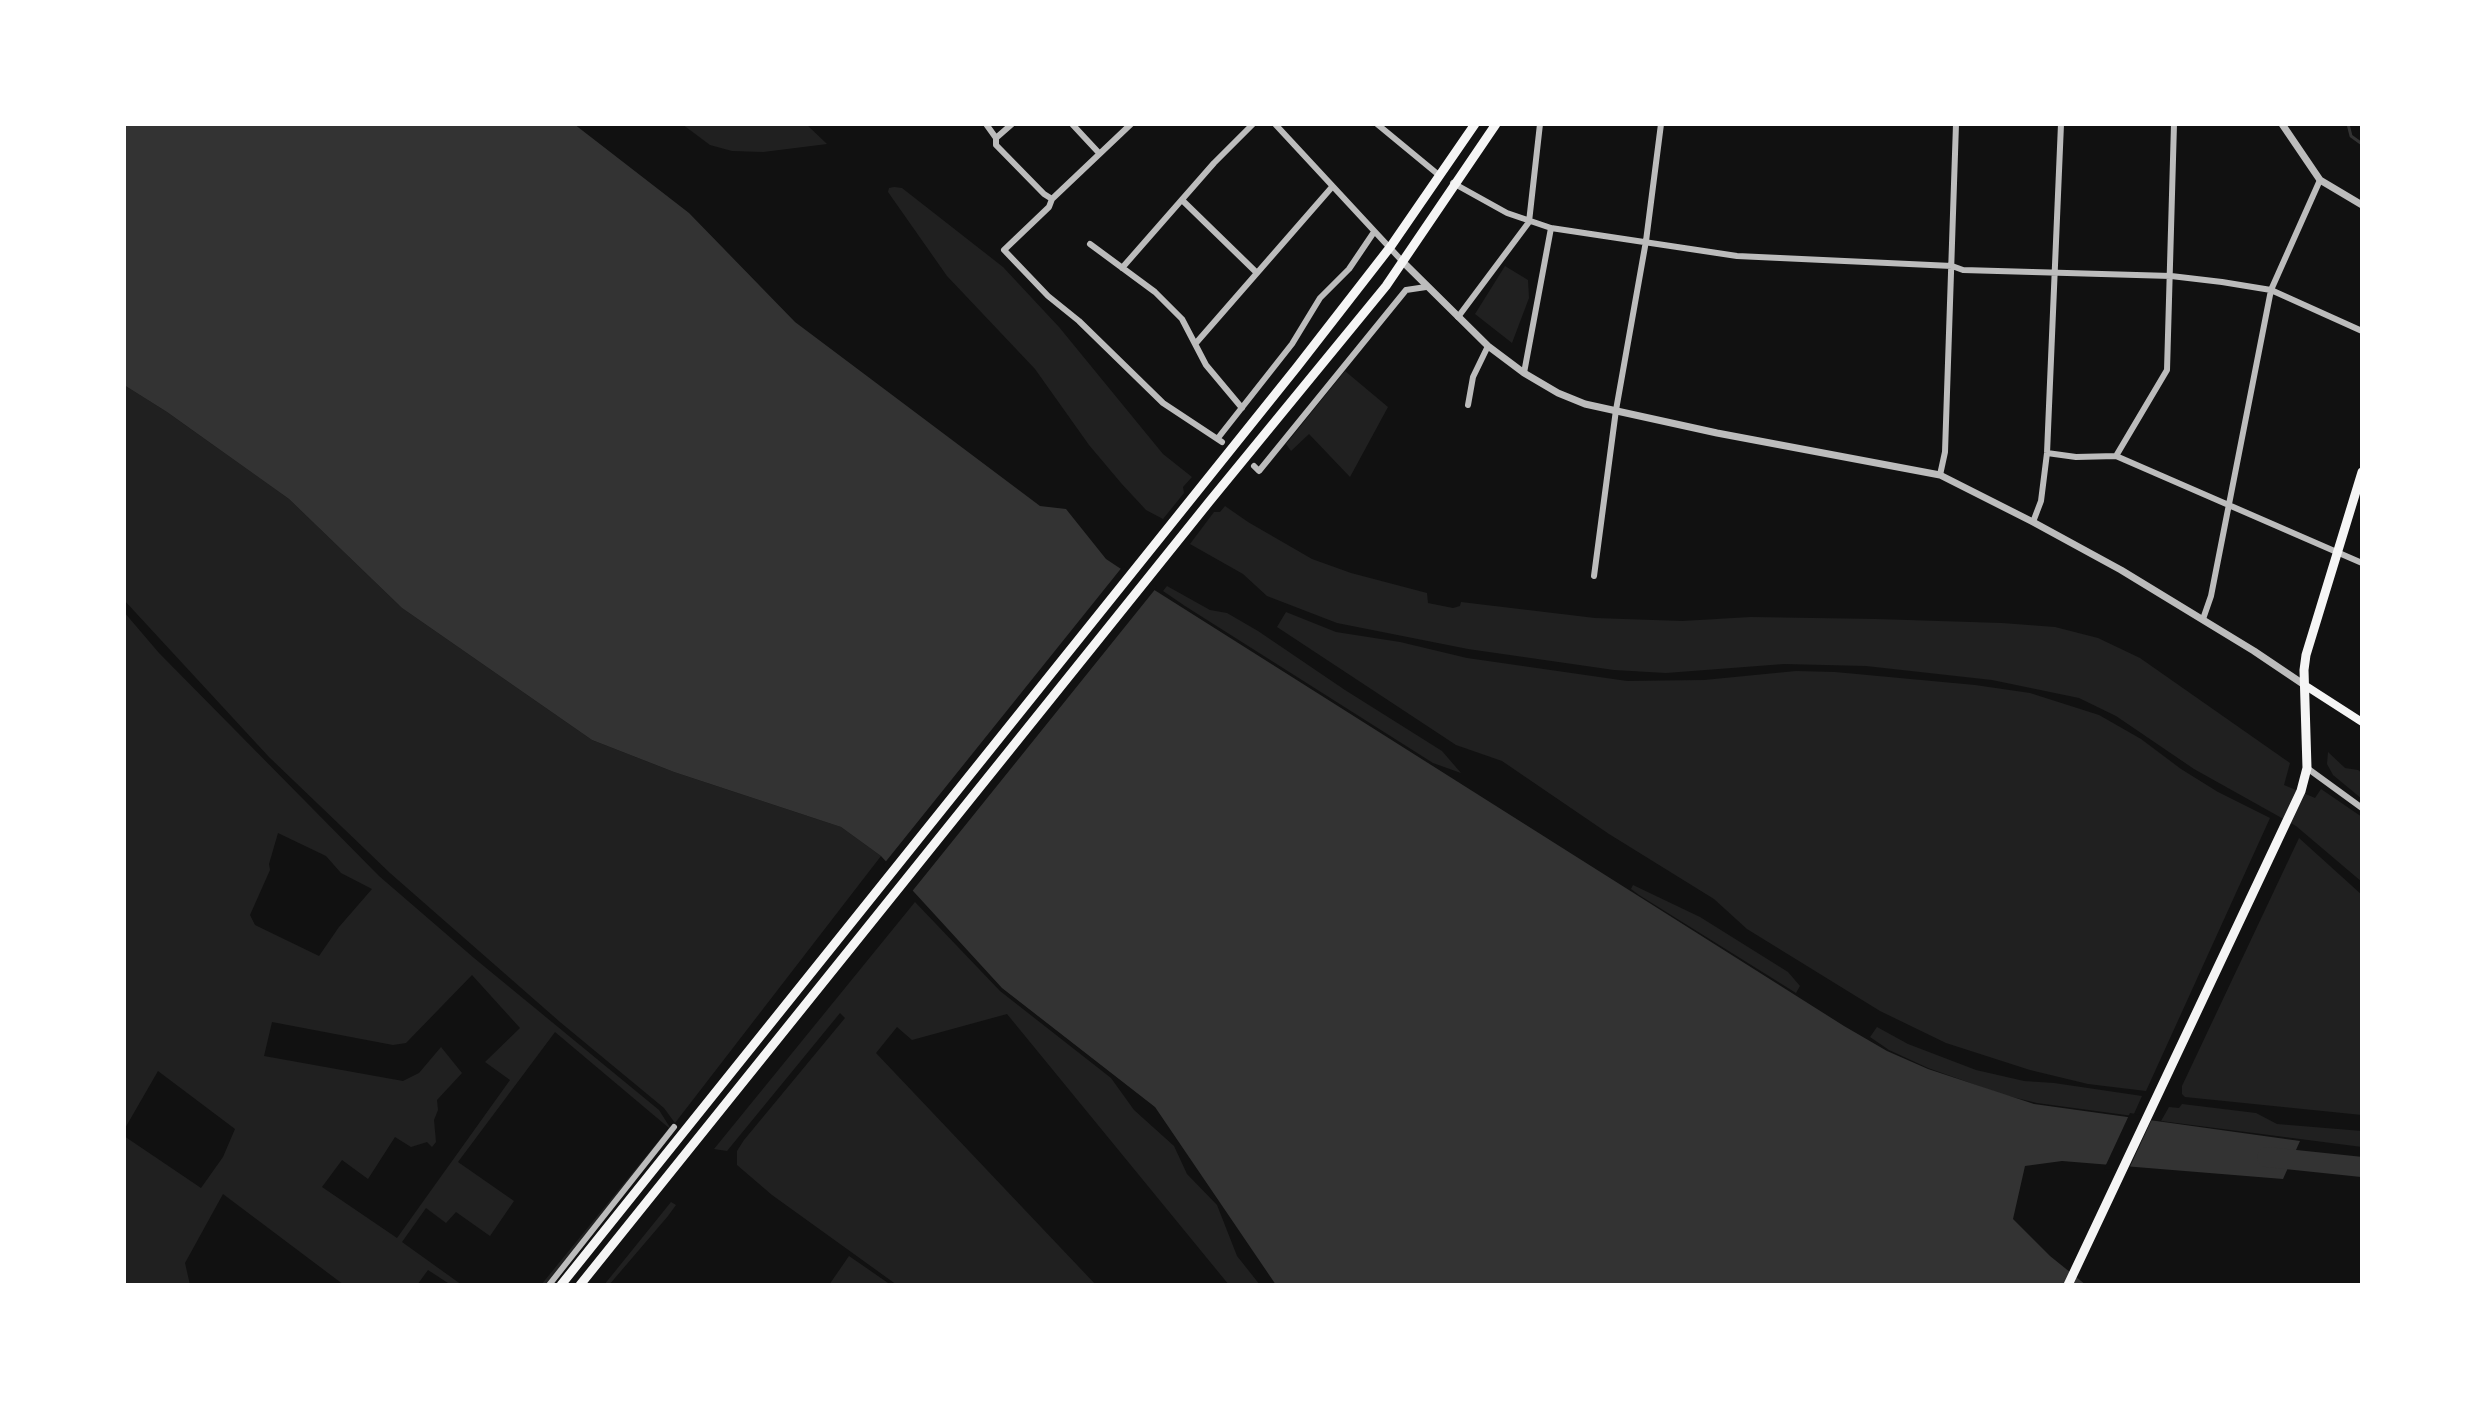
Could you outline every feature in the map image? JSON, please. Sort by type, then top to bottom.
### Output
[{"type":"highway","points":[[561,1285],[1198,493],[1391,246],[1475,124]]},
{"type":"highway","points":[[580,1285],[1403,262],[1453,183],[1496,124]]},
{"type":"highway","points":[[2068,1285],[2301,791],[2307,768],[2306,655],[2362,472]]},
{"type":"main road","points":[[2306,686],[2362,721]]},
{"type":"street","points":[[986,124],[996,138],[996,145],[1052,199]]},
{"type":"street","points":[[996,138],[1012,124]]},
{"type":"street","points":[[1072,124],[1099,153]]},
{"type":"street","points":[[1131,124],[1004,250],[1048,296],[1079,321],[1163,403],[1220,440],[1292,344],[1320,298],[1349,269],[1374,232]]},
{"type":"street","points":[[1122,268],[1214,163],[1253,124]]},
{"type":"street","points":[[1275,124],[1426,287],[1488,346],[1541,384],[1575,400],[1616,410],[1717,433],[1940,475],[2033,522],[2203,619],[2306,686]]},
{"type":"street","points":[[1377,124],[1440,176]]},
{"type":"street","points":[[1458,317],[1529,222],[1540,124]]},
{"type":"street","points":[[1594,576],[1616,410],[1646,241],[1661,124]]},
{"type":"street","points":[[1940,475],[1945,452],[1956,124]]},
{"type":"street","points":[[2033,522],[2041,501],[2047,453],[2061,124]]},
{"type":"street","points":[[2116,456],[2167,370],[2174,124]]},
{"type":"street","points":[[2282,124],[2320,180],[2362,205]]},
{"type":"street","points":[[2203,619],[2211,596],[2271,290],[2320,180]]},
{"type":"street","points":[[1453,183],[1507,213],[1551,228],[1737,256],[1952,266],[1963,270],[2171,276],[2271,290],[2362,331]]},
{"type":"street","points":[[1196,343],[1332,187]]},
{"type":"street","points":[[1182,200],[1257,273]]},
{"type":"street","points":[[1524,373],[1551,228]]},
{"type":"street","points":[[1090,244],[1155,292],[1182,319],[1206,365],[1242,408]]},
{"type":"street","points":[[1254,466],[1259,471],[1406,290],[1426,287]]},
{"type":"street","points":[[1468,405],[1473,377],[1488,346]]},
{"type":"street","points":[[2047,453],[2076,457],[2116,456],[2362,563]]},
{"type":"street","points":[[2307,768],[2362,808]]},
{"type":"street","points":[[549,1285],[674,1127]]},
{"type":"shaded area","points":[[124,124],[574,124],[689,213],[795,322],[1040,506],[1066,509],[1106,559],[1844,1026],[1887,1051],[1928,1069],[2034,1104],[2300,1141],[2283,1179],[2062,1161],[2025,1166],[2013,1219],[2050,1256],[2086,1285],[1276,1285],[1155,1107],[1002,988],[881,856],[841,827],[674,772],[592,740],[402,608],[289,499],[124,385]]},
{"type":"shaded area","points":[[682,124],[806,124],[827,144],[763,152],[732,151],[710,145]]},
{"type":"shaded area","points":[[889,188],[902,188],[1003,267],[1059,327],[1163,454],[1192,477],[1183,487],[1184,493],[1163,519],[1146,510],[1121,483],[1089,445],[1035,369],[947,276],[888,192]]},
{"type":"shaded area","points":[[1505,266],[1528,280],[1529,298],[1512,343],[1475,314]]},
{"type":"shaded area","points":[[1345,371],[1388,407],[1350,477],[1309,434],[1291,451],[1286,444]]},
{"type":"shaded area","points":[[124,385],[289,499],[402,608],[592,740],[674,772],[841,827],[881,856],[675,1123],[664,1108],[560,1022],[390,873],[269,757],[124,600]]},
{"type":"shaded area","points":[[1225,506],[1312,559],[1427,593],[1428,603],[1453,608],[1460,606],[1461,602],[1595,618],[1682,621],[1751,617],[2002,623],[2055,627],[2098,638],[2140,658],[2290,763],[2284,785],[2315,798],[2321,789],[2362,817],[2362,882],[2296,826],[2194,769],[2116,716],[2079,698],[1992,680],[1866,666],[1784,664],[1666,673],[1614,670],[1468,649],[1337,623],[1267,596],[1243,574],[1190,544],[1214,512],[1220,512]]},
{"type":"shaded area","points":[[1167,586],[1210,610],[1227,613],[1258,631],[1442,751],[1461,773],[1433,763],[1185,606],[1163,591]]},
{"type":"shaded area","points":[[124,612],[159,653],[379,876],[659,1110],[671,1129],[545,1285],[541,1285],[669,1128],[555,1032],[458,1162],[514,1201],[490,1236],[456,1212],[446,1223],[426,1208],[402,1242],[462,1285],[451,1285],[428,1270],[417,1285],[344,1285],[223,1194],[185,1263],[190,1285],[124,1285],[124,1136],[201,1188],[223,1157],[235,1129],[158,1071],[124,1130]],"holes":[[[278,833],[326,856],[341,873],[372,889],[319,956],[255,925],[250,915],[270,870]],[[472,975],[520,1028],[485,1062],[510,1080],[397,1238],[322,1187],[342,1160],[368,1179],[395,1137],[411,1147],[427,1142],[432,1147],[436,1142],[434,1120],[438,1110],[437,1100],[462,1073],[441,1047],[419,1073],[403,1081],[264,1056],[272,1022],[393,1045],[406,1043]]]},
{"type":"shaded area","points":[[1286,612],[1336,632],[1400,642],[1467,658],[1627,681],[1704,680],[1796,671],[1835,672],[2030,693],[2099,715],[2141,739],[2218,792],[2270,818],[2146,1091],[2088,1084],[2030,1070],[1946,1043],[1880,1011],[1747,929],[1714,899],[1609,834],[1502,761],[1456,745],[1277,627]]},
{"type":"shaded area","points":[[2328,752],[2345,768],[2362,773],[2362,799],[2333,775],[2327,764]]},
{"type":"shaded area","points":[[2299,838],[2362,895],[2362,1115],[2185,1097],[2182,1094],[2182,1086]]},
{"type":"shaded area","points":[[1633,885],[1700,917],[1788,972],[1800,986],[1796,993],[1639,895],[1631,889]]},
{"type":"shaded area","points":[[915,902],[1000,991],[1111,1078],[1134,1110],[1174,1146],[1187,1174],[1217,1205],[1237,1256],[1260,1285],[1229,1285],[1007,1014],[912,1040],[897,1027],[876,1053],[1096,1285],[897,1285],[772,1195],[737,1165],[737,1151],[744,1140],[845,1018],[840,1013],[727,1151],[714,1149]]},
{"type":"shaded area","points":[[1877,1027],[1908,1044],[1976,1070],[2024,1081],[2142,1096],[2133,1116],[2037,1103],[2004,1095],[1928,1068],[1889,1050],[1870,1037]]},
{"type":"shaded area","points":[[2182,1104],[2256,1113],[2277,1124],[2362,1131],[2362,1147],[2161,1121],[2169,1107],[2179,1108]]},
{"type":"shaded area","points":[[671,1202],[676,1205],[668,1216],[609,1285],[604,1285]]},
{"type":"shaded area","points":[[849,1256],[891,1285],[829,1285]]},
{"type":"pier","points":[[1123,566],[1157,587],[910,894],[883,865]]},
{"type":"pier","points":[[2130,1113],[2153,1117],[2128,1171],[2104,1169]]},
{"type":"waterway","points":[[2348,124],[2351,136],[2362,144]]},
{"type":"waterway","points":[[2267,1157],[2362,1167]]}]
